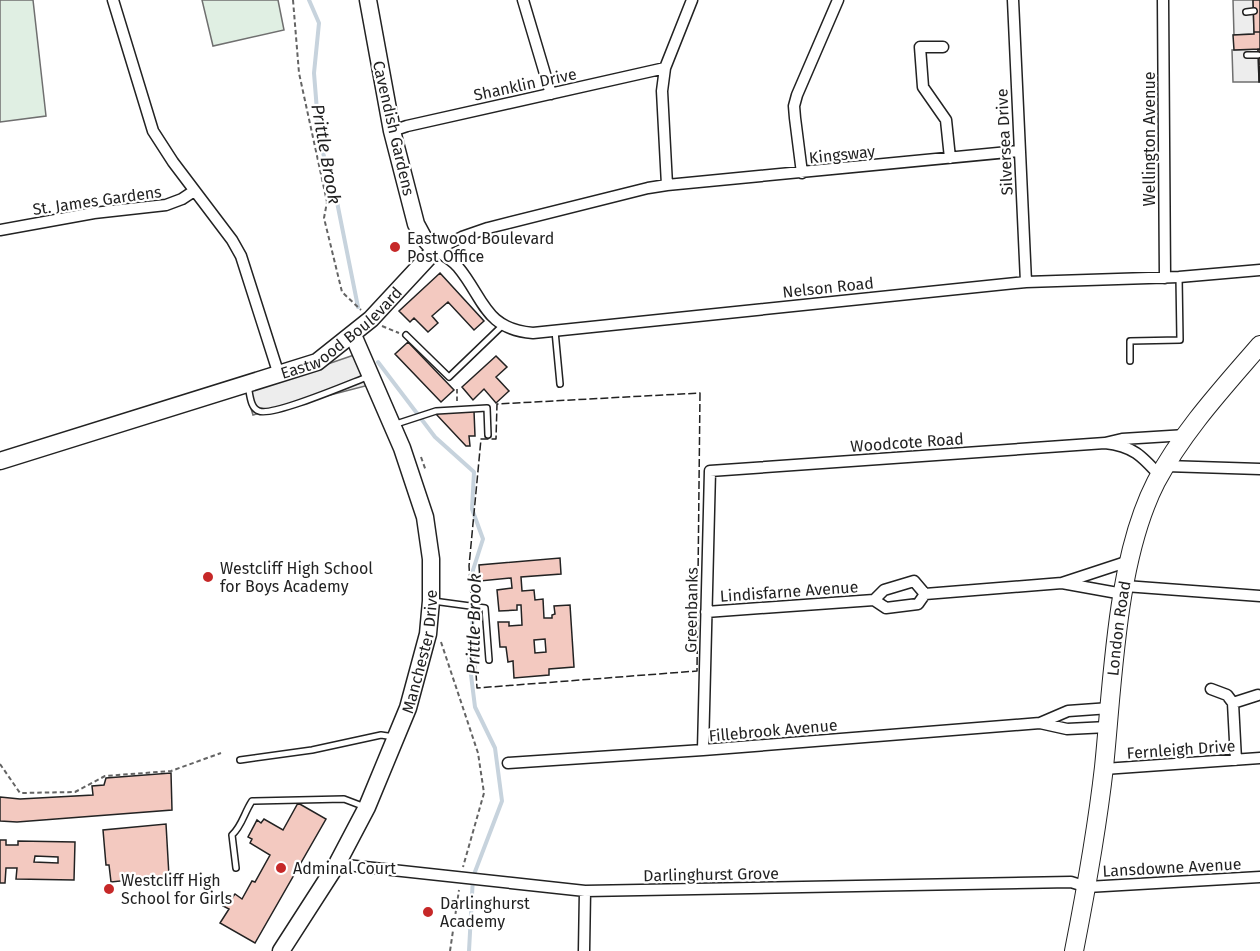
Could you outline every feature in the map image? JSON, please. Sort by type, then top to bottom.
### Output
[{"type":"main road","name":"London Road","points":[[1074,951],[1087,887],[1104,769],[1124,590],[1140,521],[1163,471],[1186,435],[1260,345]]},
{"type":"street","points":[[113,0],[153,132],[232,240],[241,256],[279,375]]},
{"type":"street","name":"Cavendish Gardens","points":[[368,0],[392,131],[416,224],[423,237],[435,250]]},
{"type":"street","points":[[523,0],[551,94]]},
{"type":"street","points":[[667,185],[662,91],[665,68],[692,0]]},
{"type":"street","points":[[802,173],[794,106],[838,0]]},
{"type":"street","name":"Silversea Drive","points":[[1012,0],[1026,282]]},
{"type":"street","name":"Wellington Avenue","points":[[1162,0],[1165,278]]},
{"type":"street","points":[[943,47],[920,47],[921,75],[923,87],[945,120],[950,158]]},
{"type":"street","name":"Shanklin Drive","points":[[392,131],[665,68]]},
{"type":"street","name":"Kingsway","points":[[667,185],[1019,151]]},
{"type":"street","name":"Eastwood Boulevard","points":[[0,461],[318,362],[371,319],[435,250],[462,237],[488,228],[667,185]]},
{"type":"street","name":"St. James Gardens","points":[[0,230],[94,213],[166,205],[194,191]]},
{"type":"street","points":[[435,250],[456,265],[485,309],[503,325]]},
{"type":"street","name":"Nelson Road","points":[[503,325],[522,332],[555,331],[1026,282],[1165,278],[1260,270]]},
{"type":"street","name":"Manchester Drive","points":[[281,951],[337,864],[367,807],[397,737],[428,634],[431,559],[425,517],[392,425],[353,334]]},
{"type":"street","name":"Woodcote Road","points":[[710,471],[1105,443],[1122,439],[1186,435]]},
{"type":"street","name":"Woodcote Road","points":[[1105,443],[1124,445],[1163,471]]},
{"type":"street","points":[[1163,471],[1260,469]]},
{"type":"street","name":"Greenbanks","points":[[703,750],[710,471]]},
{"type":"street","name":"Lindisfarne Avenue","points":[[1062,583],[1130,561]]},
{"type":"street","name":"Lindisfarne Avenue","points":[[874,600],[884,590],[914,581],[925,594]]},
{"type":"street","name":"Lindisfarne Avenue","points":[[925,594],[1062,583],[1124,590],[1260,596]]},
{"type":"street","name":"Lindisfarne Avenue","points":[[706,612],[874,600],[886,608],[918,604],[925,594]]},
{"type":"street","points":[[1211,689],[1227,695],[1233,703],[1236,760]]},
{"type":"street","points":[[1233,703],[1258,695]]},
{"type":"street","name":"Fillebrook Avenue","points":[[1040,723],[1068,711],[1110,708]]},
{"type":"street","name":"Fillebrook Avenue","points":[[508,763],[1040,723],[1067,729],[1108,727]]},
{"type":"street","name":"Fernleigh Drive","points":[[1104,769],[1260,758]]},
{"type":"street","name":"Darlinghurst Grove","points":[[337,864],[585,891],[1071,882],[1087,887]]},
{"type":"street","name":"Lansdowne Avenue","points":[[1087,887],[1260,877]]},
{"type":"street","points":[[584,951],[585,891]]},
{"type":"lane","points":[[1246,12],[1254,12]]},
{"type":"lane","points":[[1247,55],[1258,55]]},
{"type":"lane","points":[[1130,361],[1130,341],[1180,340],[1179,277]]},
{"type":"lane","points":[[406,335],[449,377],[503,325]]},
{"type":"lane","points":[[555,331],[560,384]]},
{"type":"lane","points":[[247,385],[252,404],[256,410],[261,412],[292,405],[372,375]]},
{"type":"lane","points":[[392,425],[430,412],[487,408],[488,435]]},
{"type":"lane","points":[[431,601],[485,608],[489,660]]},
{"type":"lane","points":[[240,760],[312,750],[381,735],[397,737]]},
{"type":"lane","points":[[236,868],[232,835],[240,828],[245,811],[252,801],[344,799],[367,807]]},
{"type":"path","points":[[293,0],[299,73],[327,202],[324,219],[342,292],[371,319],[387,329],[406,335]]},
{"type":"path","points":[[458,386],[458,410]]},
{"type":"path","points":[[440,642],[478,753],[484,793],[460,876],[450,951]]},
{"type":"path","points":[[0,764],[20,793],[75,792],[105,776],[171,771],[221,753]]},
{"type":"green space","points":[[0,0],[33,0],[46,116],[0,122]]},
{"type":"green space","points":[[202,0],[278,0],[284,30],[213,46]]},
{"type":"shaded area","points":[[1233,0],[1253,0],[1254,34],[1234,35]]},
{"type":"shaded area","points":[[1258,49],[1259,82],[1233,82],[1232,50]]},
{"type":"shaded area","points":[[357,354],[369,385],[253,415],[246,392]]},
{"type":"building","points":[[1253,0],[1260,0],[1260,32],[1254,32]]},
{"type":"building","points":[[1254,32],[1260,32],[1260,49],[1234,50],[1233,35],[1254,34]]},
{"type":"building","points":[[1258,49],[1260,49],[1260,82],[1259,82]]},
{"type":"building","points":[[440,273],[484,321],[474,330],[448,302],[432,316],[438,323],[428,332],[414,318],[410,322],[399,311]]},
{"type":"building","points":[[408,342],[454,390],[441,402],[395,354]]},
{"type":"building","points":[[496,356],[507,367],[496,377],[509,391],[496,403],[484,389],[473,400],[462,387]]},
{"type":"building","points":[[474,411],[475,436],[469,436],[470,446],[466,446],[435,413]]},
{"type":"building","points":[[560,558],[561,574],[521,577],[522,591],[534,590],[535,600],[543,599],[544,618],[552,618],[555,614],[554,606],[570,605],[574,667],[549,669],[549,675],[514,678],[513,661],[508,662],[506,647],[500,647],[498,622],[509,622],[509,626],[522,625],[521,605],[517,605],[517,610],[499,611],[497,590],[512,588],[511,578],[480,581],[479,565]],"holes":[[[545,639],[546,652],[535,653],[534,640]]]},
{"type":"building","points":[[171,773],[172,810],[17,822],[0,821],[0,797],[20,799],[93,795],[92,786],[104,785],[106,778]]},
{"type":"building","name":"Adminal Court","points":[[298,803],[326,819],[255,943],[220,923],[229,909],[223,906],[229,896],[232,898],[235,894],[242,899],[252,881],[255,882],[270,855],[250,843],[252,839],[248,837],[257,820],[261,823],[264,819],[283,830]]},
{"type":"building","points":[[166,824],[169,876],[111,882],[109,865],[106,865],[103,830]]},
{"type":"building","points":[[0,840],[6,840],[6,845],[18,845],[18,841],[75,842],[74,880],[16,879],[17,868],[6,868],[5,883],[0,883]],"holes":[[[35,856],[58,857],[58,863],[34,862]]]},
{"type":"waterway","name":"Prittle Brook","points":[[309,0],[319,23],[314,73],[319,136],[337,202],[358,307]]},
{"type":"waterway","name":"Prittle Brook","points":[[378,362],[435,437],[474,472],[472,509],[483,539],[473,570],[474,606],[469,659],[475,707],[495,748],[502,801],[473,877],[469,951]]},
{"type":"fence","points":[[700,393],[697,671],[477,688],[469,566],[481,439],[496,439],[497,404],[700,393]]},
{"type":"place","name":"Eastwood Boulevard Post Office","points":[[395,247]]},
{"type":"place","name":"Westcliff High School for Boys Academy","points":[[208,577]]},
{"type":"place","name":"Adminal Court","points":[[281,868]]},
{"type":"place","name":"Westcliff High School for Girls","points":[[109,889]]},
{"type":"place","name":"Darlinghurst Academy","points":[[428,912]]}]
